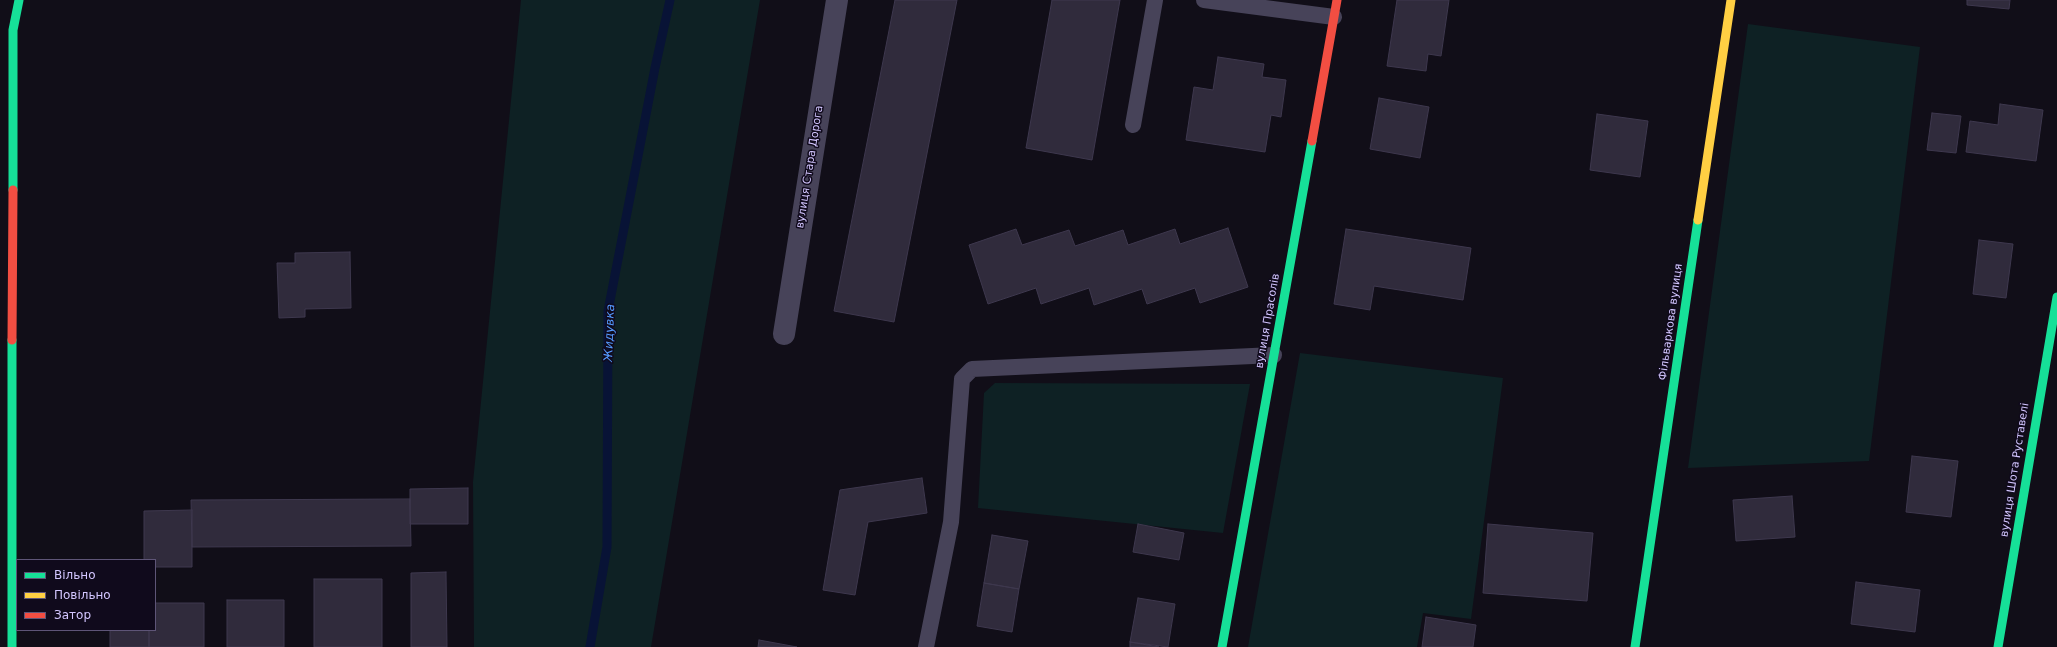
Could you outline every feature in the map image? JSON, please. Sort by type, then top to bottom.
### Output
[{"type":"street","points":[[12,647],[13,38],[19,0]]},
{"type":"street","name":"вулиця Стара Дорога","points":[[784,334],[837,0]]},
{"type":"street","name":"вулиця Прасолів","points":[[1222,647],[1337,0]]},
{"type":"street","name":"Фільваркова вулиця","points":[[1635,647],[1731,0]]},
{"type":"street","name":"вулиця Шота Руставелі","points":[[1998,647],[2051,366],[2057,297]]},
{"type":"lane","points":[[1133,125],[1155,0]]},
{"type":"lane","points":[[1204,0],[1334,16]]},
{"type":"lane","points":[[926,647],[951,522],[962,379],[972,369],[1274,355]]},
{"type":"green space","points":[[521,0],[760,0],[651,647],[474,647],[473,482]]},
{"type":"green space","points":[[1748,24],[1920,47],[1869,461],[1688,468]]},
{"type":"green space","points":[[1300,353],[1503,378],[1471,619],[1423,613],[1417,647],[1248,647]]},
{"type":"green space","points":[[995,383],[1250,384],[1223,533],[978,508],[984,393]]},
{"type":"building","points":[[895,0],[957,0],[894,322],[834,311]]},
{"type":"building","points":[[1052,0],[1120,0],[1092,160],[1026,148]]},
{"type":"building","points":[[1397,0],[1449,0],[1441,56],[1428,54],[1426,71],[1387,66]]},
{"type":"building","points":[[1967,0],[2010,0],[2009,9],[1967,5]]},
{"type":"building","points":[[1218,57],[1264,64],[1262,77],[1286,80],[1281,117],[1271,115],[1265,152],[1186,140],[1194,87],[1213,90]]},
{"type":"building","points":[[1379,98],[1429,107],[1420,158],[1370,149]]},
{"type":"building","points":[[2000,104],[2043,110],[2036,161],[1966,152],[1970,121],[1998,125]]},
{"type":"building","points":[[1932,113],[1961,116],[1956,153],[1927,150]]},
{"type":"building","points":[[1597,114],[1648,121],[1640,177],[1590,170]]},
{"type":"building","points":[[1228,228],[1248,287],[1200,303],[1195,288],[1147,304],[1142,289],[1094,305],[1089,288],[1041,304],[1036,288],[988,304],[969,245],[1016,229],[1022,245],[1069,230],[1075,246],[1123,230],[1128,245],[1175,229],[1180,244]]},
{"type":"building","points":[[1346,229],[1471,248],[1463,300],[1374,286],[1370,310],[1334,304]]},
{"type":"building","points":[[1979,240],[2013,244],[2006,298],[1973,294]]},
{"type":"building","points":[[350,252],[351,308],[305,309],[305,317],[279,318],[277,263],[295,263],[295,253]]},
{"type":"building","points":[[1912,456],[1958,461],[1951,517],[1906,512]]},
{"type":"building","points":[[922,478],[927,513],[868,522],[855,595],[823,590],[840,490]]},
{"type":"building","points":[[468,488],[468,524],[410,524],[410,489]]},
{"type":"building","points":[[1792,496],[1795,537],[1736,541],[1733,500]]},
{"type":"building","points":[[410,499],[411,546],[192,547],[191,500]]},
{"type":"building","points":[[192,510],[192,567],[156,567],[156,559],[144,559],[144,511]]},
{"type":"building","points":[[1138,524],[1184,533],[1179,560],[1133,552]]},
{"type":"building","points":[[1488,524],[1593,533],[1587,601],[1483,593]]},
{"type":"building","points":[[992,535],[1028,541],[1019,589],[984,583]]},
{"type":"building","points":[[446,572],[447,647],[411,647],[411,573]]},
{"type":"building","points":[[314,579],[382,579],[382,647],[314,647]]},
{"type":"building","points":[[1856,582],[1920,590],[1915,632],[1851,624]]},
{"type":"building","points":[[984,583],[1019,589],[1012,632],[977,626]]},
{"type":"building","points":[[1138,598],[1175,604],[1168,647],[1130,642]]},
{"type":"building","points":[[227,600],[284,600],[284,647],[227,647]]},
{"type":"building","points":[[156,603],[204,603],[204,647],[149,647],[149,631],[156,631]]},
{"type":"building","points":[[1426,617],[1476,625],[1473,647],[1422,647]]},
{"type":"building","points":[[110,631],[149,631],[149,647],[110,647]]},
{"type":"building","points":[[759,640],[797,647],[758,647]]},
{"type":"building","points":[[1130,642],[1159,647],[1130,647]]},
{"type":"waterway","name":"Жидувка","points":[[590,647],[607,547],[608,311],[655,68],[670,0]]},
{"type":"traffic: fast","points":[[13,190],[13,30],[19,0]]},
{"type":"traffic: fast","points":[[1222,647],[1312,141]]},
{"type":"traffic: fast","points":[[1635,647],[1698,220]]},
{"type":"traffic: fast","points":[[1998,647],[2057,297]]},
{"type":"traffic: fast","points":[[12,340],[12,647]]},
{"type":"traffic: slow","points":[[1698,220],[1731,0]]},
{"type":"traffic: jam","points":[[1312,141],[1337,0]]},
{"type":"traffic: jam","points":[[12,340],[13,190]]}]
